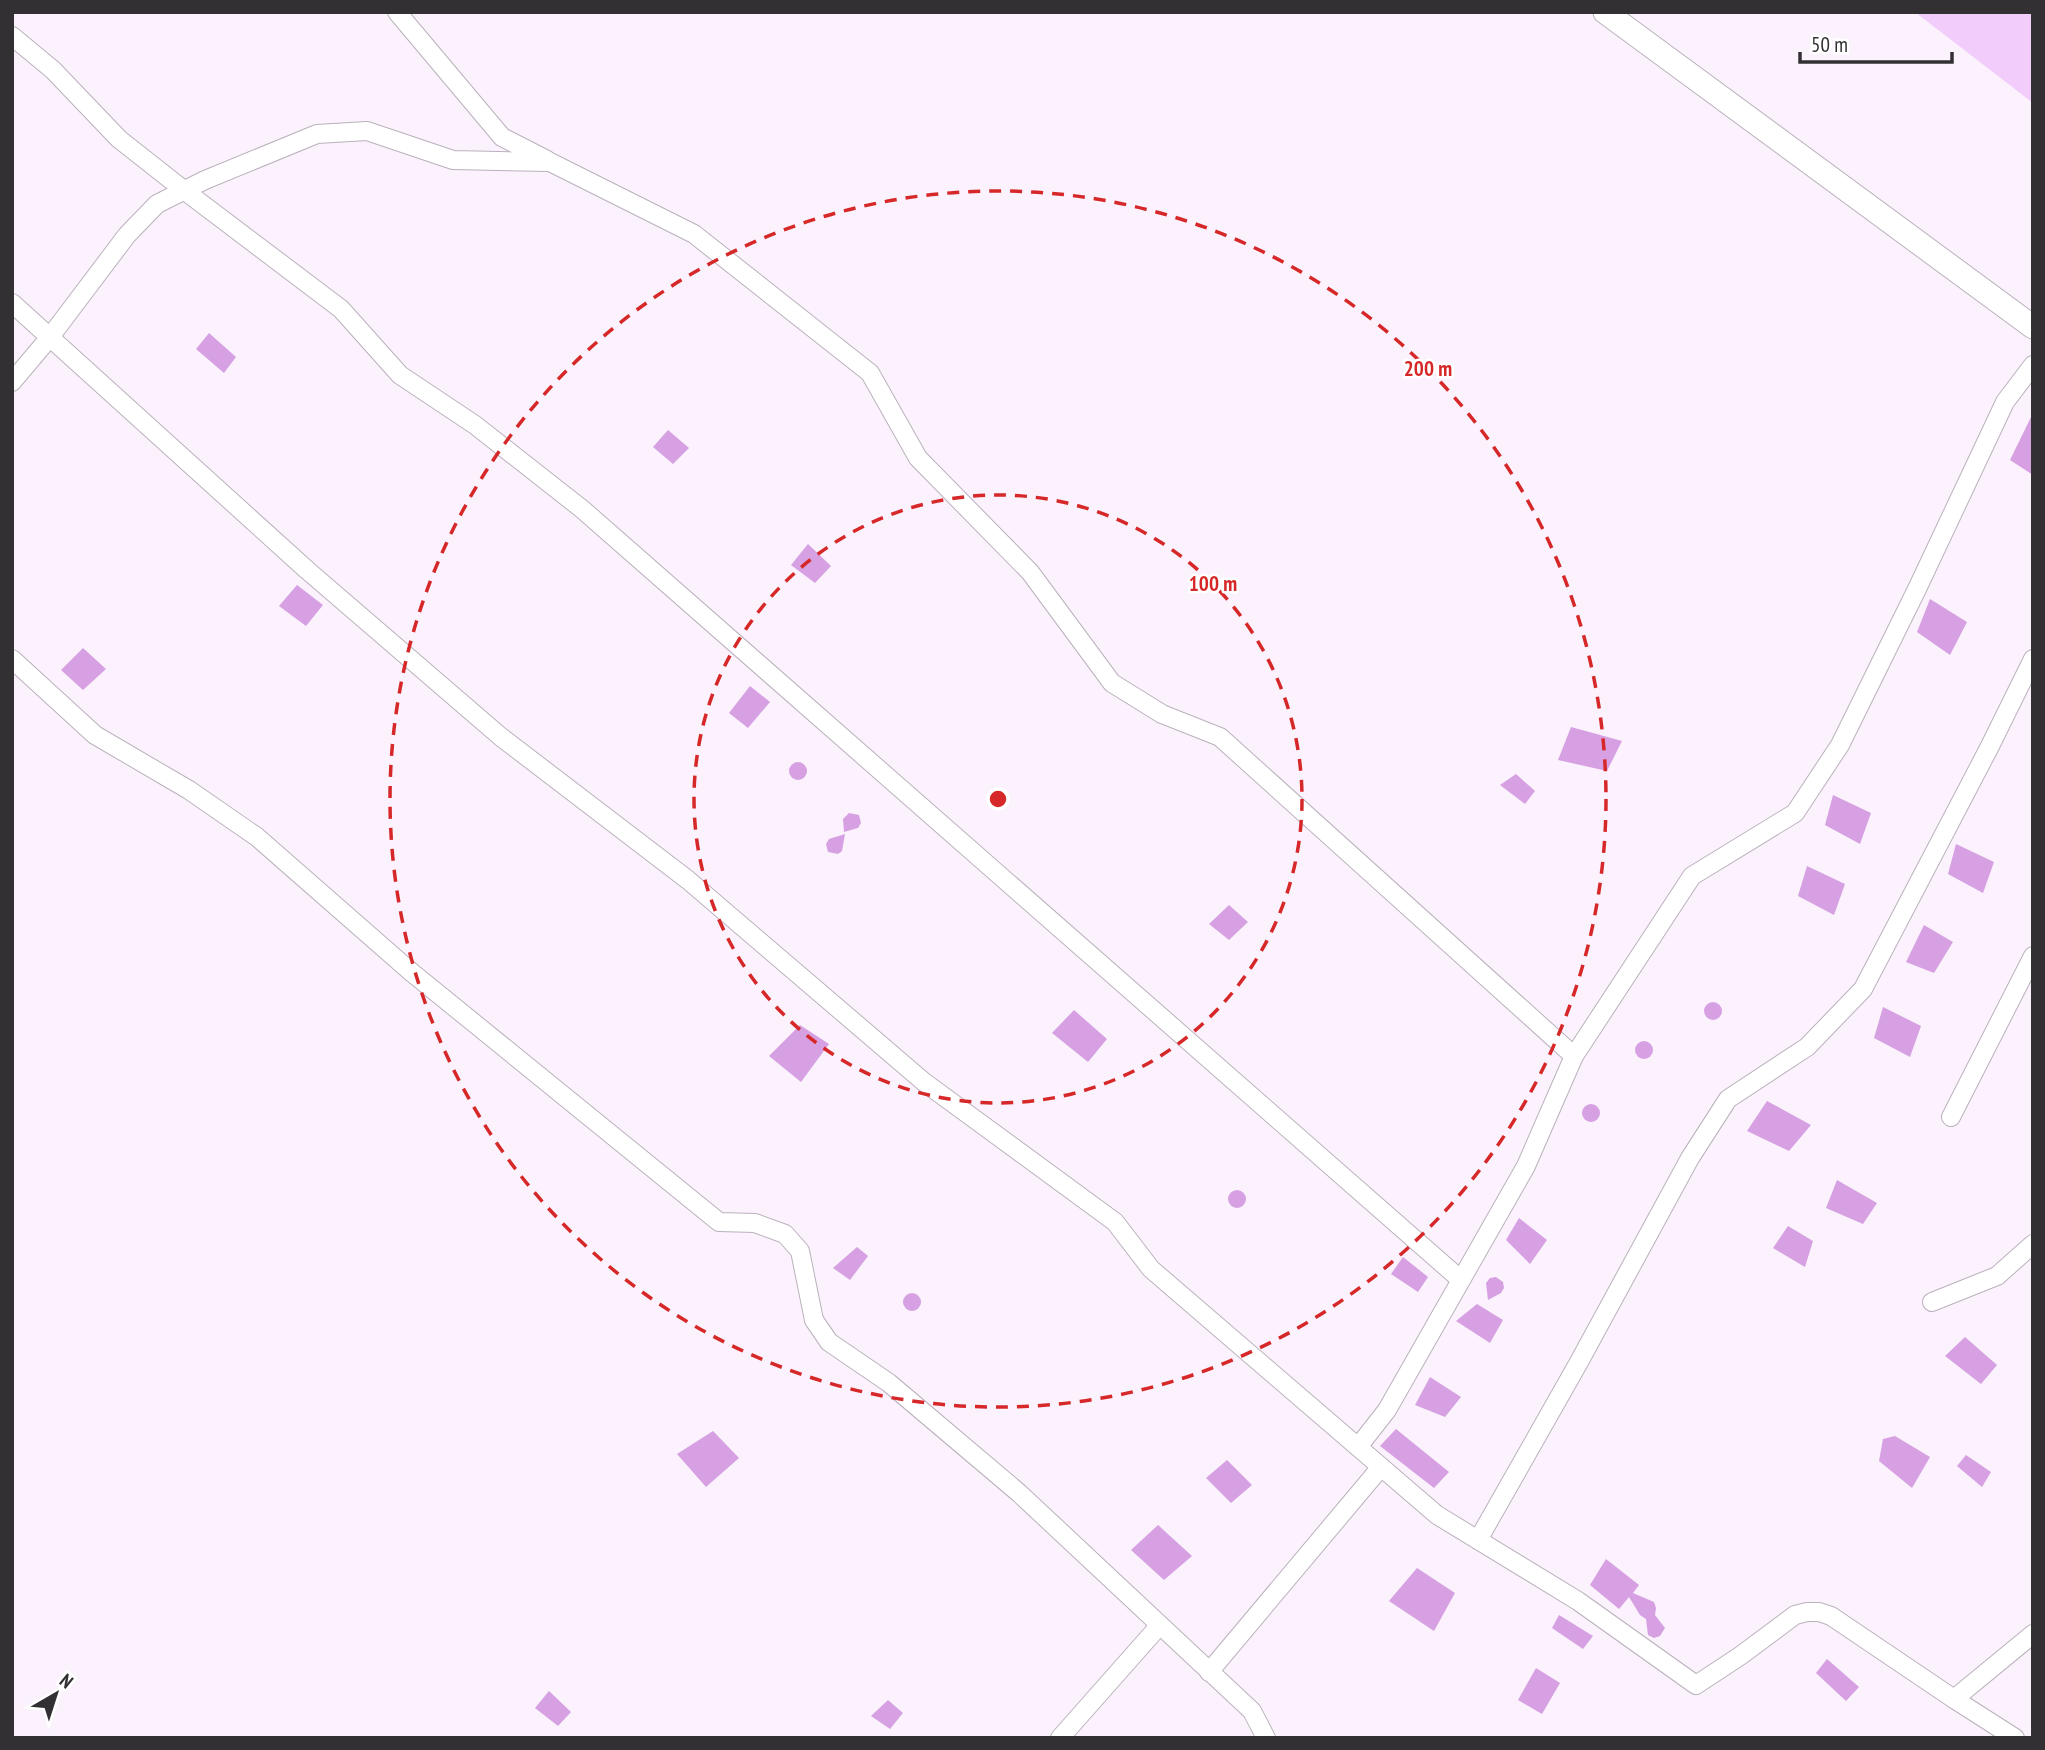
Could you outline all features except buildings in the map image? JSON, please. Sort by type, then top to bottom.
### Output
[{"type":"street","points":[[397,12],[502,137],[694,234],[870,373],[918,458],[1030,572],[1112,683],[1162,714],[1220,737],[1574,1056]]},
{"type":"street","points":[[1605,12],[2033,327]]},
{"type":"street","points":[[12,36],[53,70],[119,139],[341,309],[400,375],[475,425],[582,509],[1461,1280]]},
{"type":"street","points":[[12,382],[50,337],[127,235],[157,204],[205,180],[317,134],[368,131],[453,160],[550,162]]},
{"type":"street","points":[[12,303],[307,570],[500,737],[688,880],[924,1082],[1115,1222],[1150,1269],[1437,1515],[1578,1601],[1696,1685],[1795,1615],[1819,1612],[1831,1616],[2015,1738]]},
{"type":"street","points":[[1358,1447],[1387,1410],[1526,1166],[1574,1056],[1692,876],[1796,813],[1840,745],[2005,402],[2033,365]]},
{"type":"street","points":[[12,659],[95,735],[189,790],[257,837],[410,971],[719,1222],[755,1223],[785,1234],[800,1251],[814,1320],[829,1342],[889,1383],[1019,1493],[1252,1711],[1266,1738]]},
{"type":"street","points":[[1478,1540],[1690,1158],[1728,1099],[1807,1047],[1863,989],[2033,659]]},
{"type":"street","points":[[1951,1117],[2033,956]]},
{"type":"street","points":[[1931,1302],[1997,1276],[2033,1244]]},
{"type":"street","points":[[1209,1672],[1381,1467]]},
{"type":"street","points":[[1060,1738],[1159,1626]]},
{"type":"street","points":[[1954,1699],[2033,1634]]},
{"type":"shaded area","points":[[1915,12],[2033,12],[2033,103]]}]
